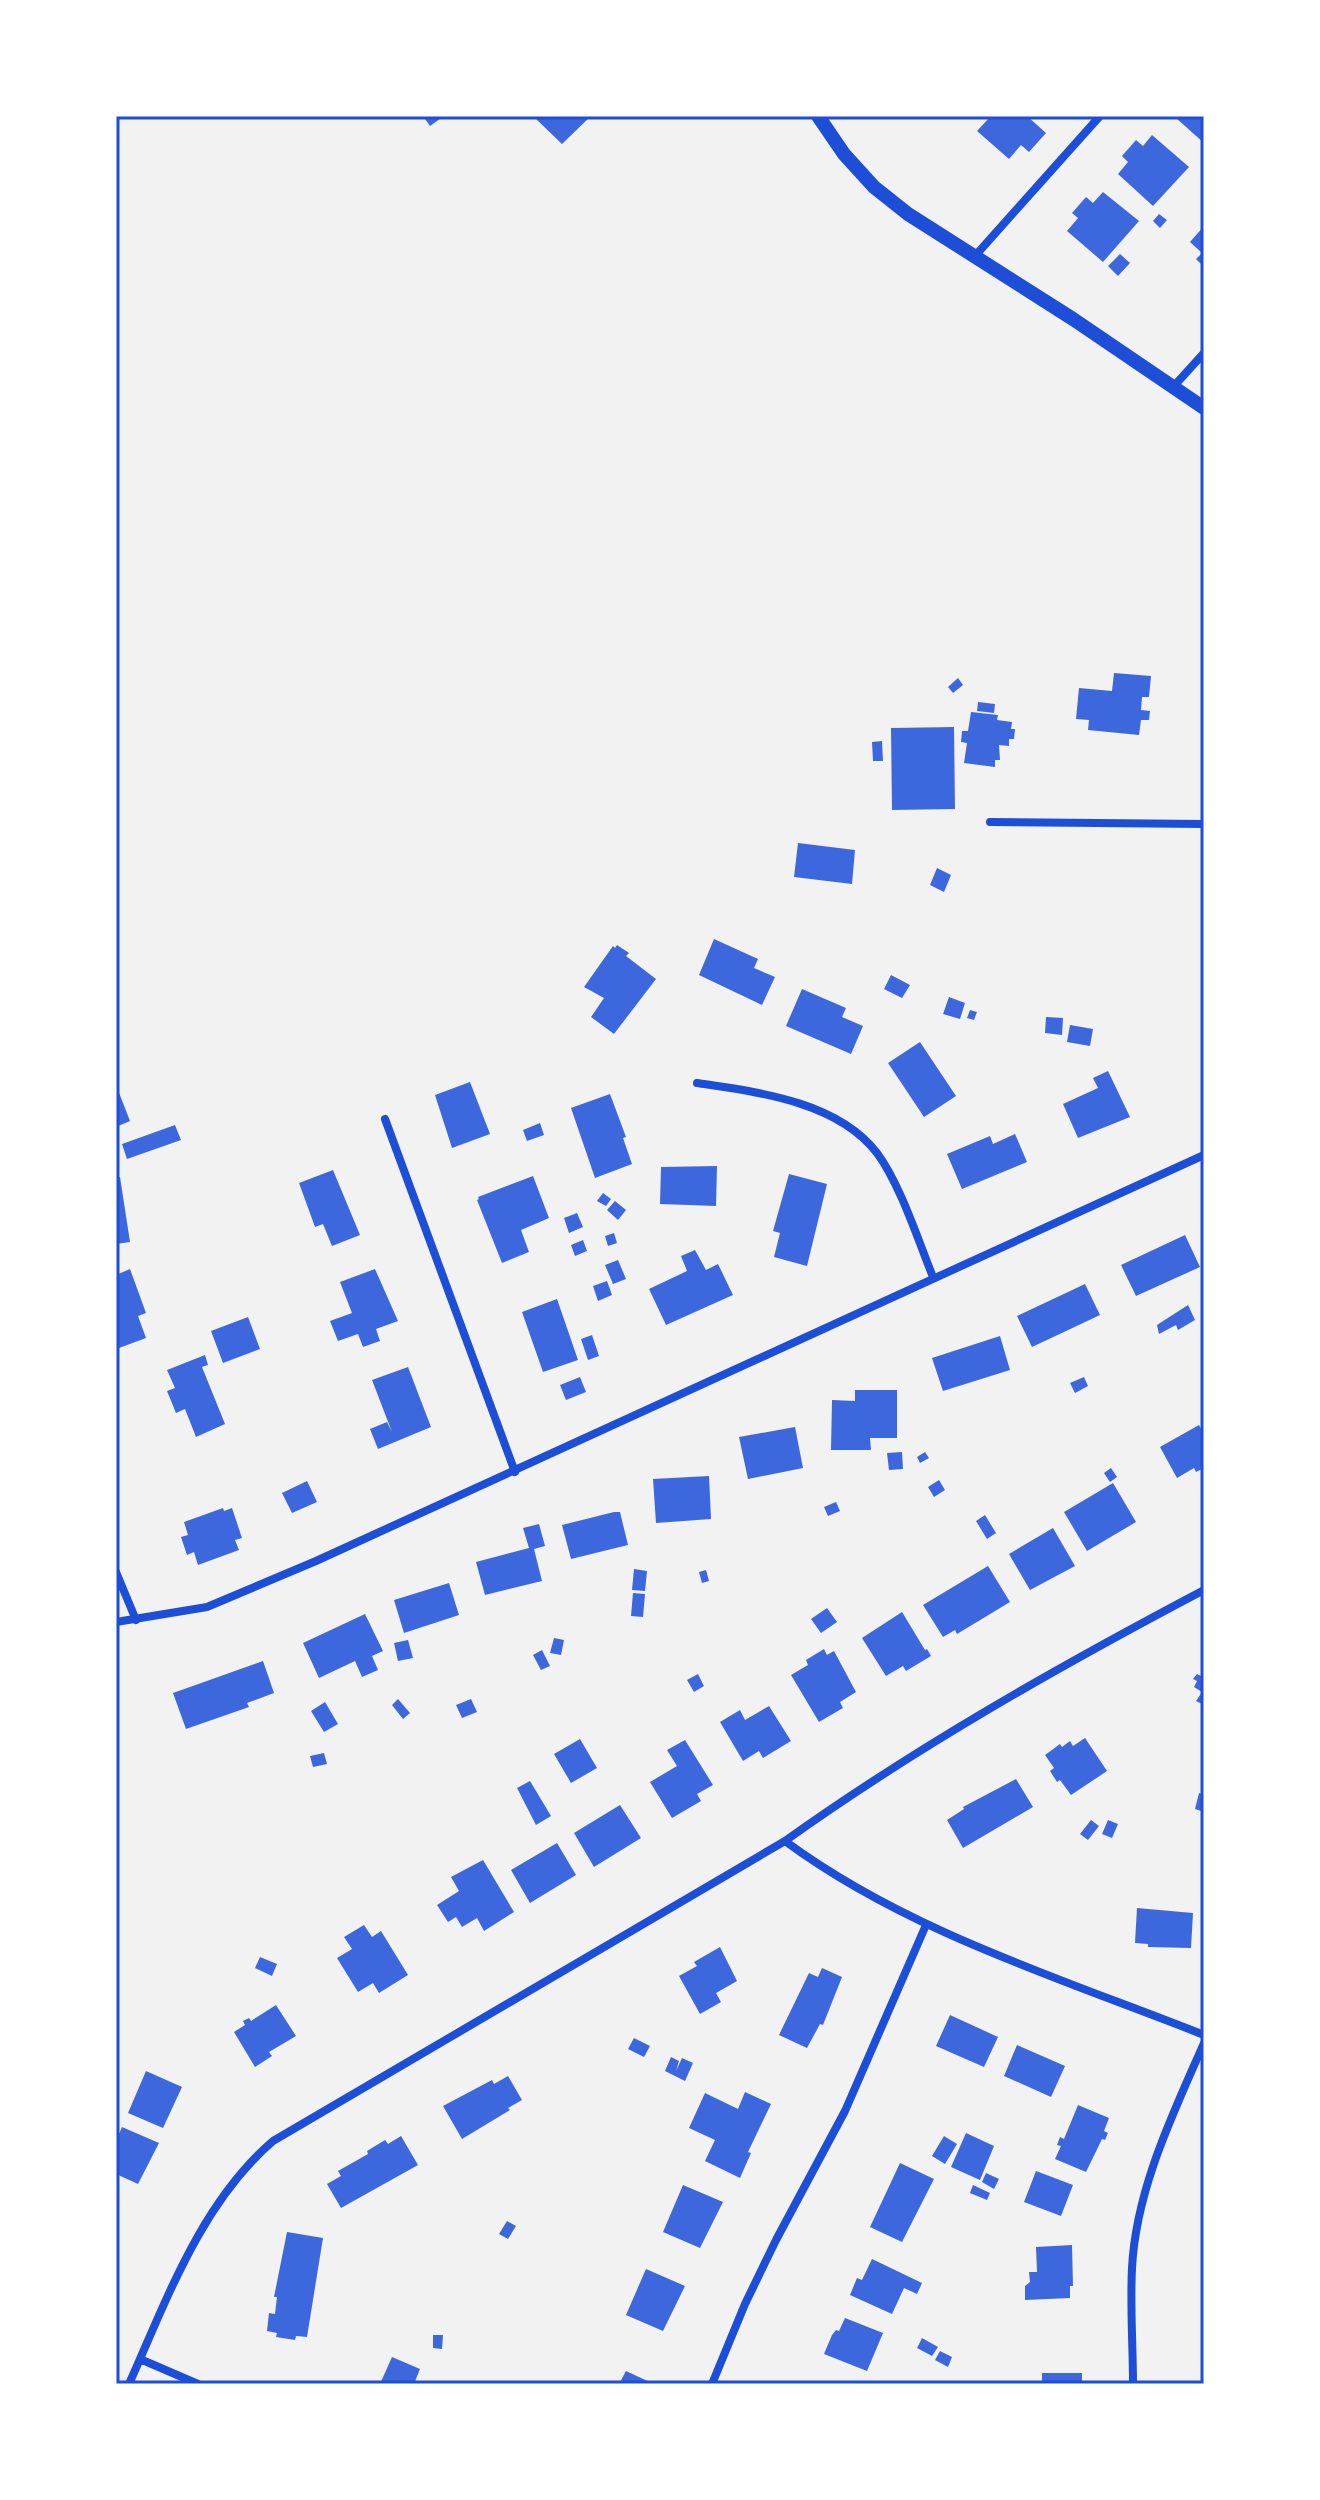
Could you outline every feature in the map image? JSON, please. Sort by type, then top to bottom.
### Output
[{"type":"street","points":[[818,116],[844,154],[874,187],[908,214],[1204,408]]},
{"type":"street","points":[[975,256],[1100,116]]},
{"type":"street","points":[[1174,386],[1204,353]]},
{"type":"street","points":[[990,822],[1204,824]]},
{"type":"street","points":[[697,1083],[742,1090],[796,1104],[848,1126],[879,1156],[933,1277]]},
{"type":"street","points":[[385,1119],[515,1472]]},
{"type":"street","points":[[116,1622],[207,1607],[316,1561],[1204,1155]]},
{"type":"street","points":[[116,1572],[136,1620]]},
{"type":"street","points":[[129,2384],[202,2228],[250,2161],[273,2141],[785,1841],[853,1792],[962,1726],[1204,1590]]},
{"type":"street","points":[[785,1841],[864,1893],[926,1925],[1204,2035]]},
{"type":"street","points":[[712,2384],[776,2240],[845,2111],[926,1925]]},
{"type":"street","points":[[1133,2384],[1132,2267],[1140,2210],[1167,2128],[1204,2043]]},
{"type":"street","points":[[140,2359],[198,2384]]},
{"type":"building","points":[[423,116],[444,116],[430,126]]},
{"type":"building","points":[[591,116],[562,144],[535,118]]},
{"type":"building","points":[[991,116],[993,119],[995,116],[1027,116],[1046,133],[1029,152],[1021,145],[1009,159],[977,131]]},
{"type":"building","points":[[1197,116],[1204,122],[1204,143],[1176,118]]},
{"type":"building","points":[[1152,135],[1189,167],[1153,206],[1118,174],[1128,162],[1122,156],[1136,140],[1143,146]]},
{"type":"building","points":[[1103,192],[1139,221],[1103,262],[1067,231],[1078,218],[1072,213],[1086,197],[1093,203]]},
{"type":"building","points":[[1159,214],[1167,220],[1160,228],[1153,221]]},
{"type":"building","points":[[1204,226],[1204,267],[1196,259],[1202,253],[1190,242]]},
{"type":"building","points":[[1120,254],[1130,263],[1118,276],[1108,266]]},
{"type":"building","points":[[1114,673],[1151,676],[1149,697],[1142,697],[1141,710],[1150,711],[1149,720],[1141,720],[1139,735],[1088,730],[1089,720],[1076,719],[1079,688],[1112,691]]},
{"type":"building","points":[[958,678],[963,685],[953,693],[948,687]]},
{"type":"building","points":[[978,702],[995,704],[994,713],[977,711]]},
{"type":"building","points":[[971,712],[998,715],[997,720],[1012,722],[1014,739],[1009,739],[1009,746],[999,745],[1000,760],[995,760],[995,767],[964,763],[967,743],[961,742],[962,731],[968,731]]},
{"type":"building","points":[[954,727],[955,809],[892,810],[891,728]]},
{"type":"building","points":[[882,741],[883,761],[873,761],[872,742]]},
{"type":"building","points":[[798,843],[855,850],[852,884],[794,877]]},
{"type":"building","points":[[937,868],[951,875],[944,892],[930,885]]},
{"type":"building","points":[[714,939],[758,959],[754,968],[775,977],[762,1005],[699,975]]},
{"type":"building","points":[[617,945],[656,979],[614,1034],[591,1017],[604,998],[584,987],[613,946],[615,948]]},
{"type":"building","points":[[891,975],[910,985],[902,998],[884,989]]},
{"type":"building","points":[[802,989],[846,1008],[842,1017],[863,1026],[851,1054],[786,1026]]},
{"type":"building","points":[[949,997],[965,1003],[960,1019],[943,1014]]},
{"type":"building","points":[[970,1010],[977,1012],[974,1020],[967,1018]]},
{"type":"building","points":[[1046,1017],[1063,1018],[1062,1035],[1045,1033]]},
{"type":"building","points":[[1070,1025],[1093,1029],[1090,1046],[1067,1042]]},
{"type":"building","points":[[920,1042],[956,1096],[924,1117],[888,1063]]},
{"type":"building","points":[[1108,1071],[1130,1117],[1078,1138],[1063,1104],[1098,1088],[1093,1078]]},
{"type":"building","points":[[470,1082],[490,1134],[452,1148],[435,1095]]},
{"type":"building","points":[[116,1085],[130,1121],[116,1127]]},
{"type":"building","points":[[610,1094],[632,1164],[595,1178],[571,1108]]},
{"type":"building","points":[[540,1123],[544,1135],[527,1141],[523,1130]]},
{"type":"building","points":[[175,1125],[181,1140],[127,1159],[122,1144]]},
{"type":"building","points":[[1015,1134],[1027,1162],[962,1189],[947,1154],[990,1136],[993,1144]]},
{"type":"building","points":[[717,1166],[716,1206],[660,1204],[661,1167]]},
{"type":"building","points":[[333,1170],[360,1235],[332,1246],[323,1224],[315,1227],[299,1183]]},
{"type":"building","points":[[789,1174],[827,1184],[807,1266],[774,1257],[780,1233],[773,1231]]},
{"type":"building","points":[[533,1176],[549,1218],[521,1230],[529,1252],[502,1263],[478,1197]]},
{"type":"building","points":[[120,1177],[130,1242],[116,1244],[116,1178]]},
{"type":"building","points":[[603,1193],[611,1199],[606,1206],[597,1201]]},
{"type":"building","points":[[615,1201],[626,1210],[618,1220],[607,1210]]},
{"type":"building","points":[[577,1213],[583,1227],[569,1233],[564,1218]]},
{"type":"building","points":[[614,1233],[617,1243],[608,1246],[605,1236]]},
{"type":"building","points":[[1185,1235],[1200,1267],[1136,1296],[1121,1265]]},
{"type":"building","points":[[583,1240],[587,1251],[575,1256],[571,1245]]},
{"type":"building","points":[[695,1250],[706,1270],[718,1264],[733,1295],[666,1325],[649,1289],[687,1271],[681,1256]]},
{"type":"building","points":[[618,1260],[626,1279],[613,1284],[605,1265]]},
{"type":"building","points":[[130,1269],[146,1313],[138,1316],[146,1338],[119,1348],[116,1341],[116,1275]]},
{"type":"building","points":[[375,1269],[398,1321],[376,1329],[380,1341],[363,1347],[358,1334],[338,1341],[330,1321],[352,1313],[340,1282]]},
{"type":"building","points":[[607,1281],[612,1295],[598,1301],[593,1286]]},
{"type":"building","points":[[1085,1284],[1100,1315],[1032,1347],[1017,1316]]},
{"type":"building","points":[[557,1299],[578,1360],[543,1372],[522,1312]]},
{"type":"building","points":[[1188,1305],[1195,1320],[1178,1330],[1176,1325],[1159,1334],[1157,1325]]},
{"type":"building","points":[[248,1317],[260,1349],[223,1363],[211,1331]]},
{"type":"building","points":[[592,1335],[599,1356],[588,1360],[581,1339]]},
{"type":"building","points":[[1000,1336],[1010,1370],[943,1391],[932,1358]]},
{"type":"building","points":[[205,1355],[208,1365],[202,1367],[225,1424],[196,1437],[185,1409],[176,1413],[167,1391],[175,1388],[167,1370]]},
{"type":"building","points":[[408,1367],[431,1427],[378,1449],[370,1429],[387,1422],[392,1432],[372,1380]]},
{"type":"building","points":[[580,1377],[586,1392],[566,1400],[560,1385]]},
{"type":"building","points":[[1084,1377],[1088,1386],[1075,1393],[1070,1383]]},
{"type":"building","points":[[855,1390],[897,1390],[897,1438],[870,1438],[871,1450],[831,1450],[832,1400],[855,1401]]},
{"type":"building","points":[[1199,1425],[1204,1434],[1204,1461],[1201,1463],[1204,1468],[1196,1472],[1194,1468],[1177,1478],[1160,1447]]},
{"type":"building","points":[[795,1427],[803,1468],[748,1479],[739,1437]]},
{"type":"building","points":[[902,1452],[903,1469],[889,1470],[887,1453]]},
{"type":"building","points":[[925,1452],[929,1458],[920,1463],[917,1457]]},
{"type":"building","points":[[1111,1468],[1117,1477],[1110,1482],[1104,1473]]},
{"type":"building","points":[[709,1476],[711,1519],[656,1523],[653,1479]]},
{"type":"building","points":[[939,1480],[945,1490],[934,1497],[928,1487]]},
{"type":"building","points":[[307,1481],[317,1502],[292,1513],[282,1493]]},
{"type":"building","points":[[1113,1483],[1136,1522],[1087,1551],[1064,1512]]},
{"type":"building","points":[[836,1502],[840,1511],[828,1516],[824,1507]]},
{"type":"building","points":[[223,1508],[224,1511],[232,1508],[242,1538],[235,1540],[239,1550],[198,1565],[194,1552],[187,1555],[181,1537],[188,1535],[184,1522]]},
{"type":"building","points":[[620,1512],[628,1545],[571,1559],[562,1525]]},
{"type":"building","points":[[985,1515],[996,1533],[987,1539],[976,1521]]},
{"type":"building","points":[[539,1524],[545,1546],[534,1549],[542,1581],[485,1595],[476,1562],[529,1548],[523,1528]]},
{"type":"building","points":[[1053,1528],[1075,1566],[1030,1590],[1009,1554]]},
{"type":"building","points":[[988,1566],[1010,1602],[957,1634],[955,1630],[943,1637],[923,1605]]},
{"type":"building","points":[[634,1569],[647,1571],[645,1591],[632,1590]]},
{"type":"building","points":[[706,1570],[709,1581],[702,1583],[699,1572]]},
{"type":"building","points":[[449,1583],[459,1615],[404,1633],[394,1600]]},
{"type":"building","points":[[633,1593],[645,1594],[643,1617],[631,1616]]},
{"type":"building","points":[[827,1608],[837,1622],[821,1633],[811,1619]]},
{"type":"building","points":[[902,1612],[931,1656],[906,1671],[903,1666],[886,1676],[862,1638]]},
{"type":"building","points":[[365,1614],[383,1651],[372,1656],[378,1670],[362,1677],[355,1661],[319,1678],[303,1643]]},
{"type":"building","points":[[554,1638],[564,1640],[561,1655],[550,1653]]},
{"type":"building","points":[[408,1640],[413,1658],[398,1661],[394,1643]]},
{"type":"building","points":[[824,1649],[827,1655],[834,1651],[856,1692],[840,1702],[843,1708],[819,1722],[791,1675],[808,1665],[806,1660]]},
{"type":"building","points":[[542,1650],[550,1666],[541,1670],[533,1655]]},
{"type":"building","points":[[263,1661],[274,1693],[247,1703],[249,1707],[186,1729],[173,1693]]},
{"type":"building","points":[[1204,1670],[1204,1705],[1196,1701],[1202,1692],[1194,1687],[1197,1681],[1193,1679],[1197,1674],[1201,1676]]},
{"type":"building","points":[[698,1674],[704,1686],[694,1692],[687,1680]]},
{"type":"building","points":[[398,1699],[410,1713],[403,1719],[392,1705]]},
{"type":"building","points":[[471,1699],[477,1712],[462,1718],[456,1705]]},
{"type":"building","points":[[325,1702],[338,1724],[324,1732],[311,1711]]},
{"type":"building","points":[[769,1706],[791,1741],[763,1758],[759,1751],[743,1761],[720,1722],[740,1710],[745,1720]]},
{"type":"building","points":[[1085,1738],[1107,1771],[1071,1795],[1060,1780],[1057,1782],[1050,1771],[1054,1768],[1045,1755],[1060,1744],[1062,1747],[1070,1741],[1073,1746]]},
{"type":"building","points":[[580,1739],[597,1768],[571,1783],[554,1754]]},
{"type":"building","points":[[685,1740],[713,1785],[697,1794],[701,1801],[672,1818],[650,1782],[677,1766],[667,1750]]},
{"type":"building","points":[[324,1753],[327,1764],[313,1767],[310,1756]]},
{"type":"building","points":[[1016,1779],[1033,1807],[963,1848],[947,1820],[963,1807]]},
{"type":"building","points":[[530,1781],[551,1816],[536,1825],[517,1788]]},
{"type":"building","points":[[1199,1793],[1204,1795],[1204,1812],[1195,1809]]},
{"type":"building","points":[[620,1805],[641,1838],[594,1867],[574,1833]]},
{"type":"building","points":[[1091,1820],[1099,1826],[1088,1840],[1080,1834]]},
{"type":"building","points":[[1108,1820],[1118,1824],[1112,1838],[1102,1834]]},
{"type":"building","points":[[557,1843],[576,1875],[530,1903],[511,1870]]},
{"type":"building","points":[[483,1860],[514,1912],[484,1931],[477,1918],[462,1927],[456,1917],[448,1922],[437,1905],[459,1891],[451,1877]]},
{"type":"building","points":[[1137,1908],[1193,1913],[1191,1948],[1148,1947],[1148,1944],[1135,1943]]},
{"type":"building","points":[[364,1925],[372,1937],[381,1931],[408,1975],[379,1993],[373,1983],[358,1992],[337,1958],[352,1949],[344,1937]]},
{"type":"building","points":[[720,1947],[737,1981],[716,1993],[721,2002],[700,2014],[679,1976],[697,1966],[694,1962]]},
{"type":"building","points":[[260,1957],[277,1964],[272,1976],[255,1968]]},
{"type":"building","points":[[822,1968],[842,1977],[823,2025],[820,2024],[807,2048],[779,2035],[809,1973],[818,1977]]},
{"type":"building","points":[[276,2005],[296,2036],[269,2052],[272,2056],[255,2067],[234,2032],[245,2025],[243,2021],[249,2018],[251,2021]]},
{"type":"building","points":[[950,2015],[998,2037],[984,2067],[936,2046]]},
{"type":"building","points":[[634,2038],[650,2046],[644,2057],[628,2049]]},
{"type":"building","points":[[1017,2045],[1065,2066],[1051,2097],[1004,2076]]},
{"type":"building","points":[[671,2057],[679,2061],[676,2071],[682,2058],[693,2063],[685,2081],[665,2071]]},
{"type":"building","points":[[146,2071],[182,2087],[163,2128],[128,2113]]},
{"type":"building","points":[[508,2076],[522,2100],[462,2139],[443,2106],[492,2080],[494,2084]]},
{"type":"building","points":[[745,2092],[771,2104],[748,2152],[751,2153],[740,2178],[705,2161],[715,2140],[689,2128],[705,2093],[738,2109]]},
{"type":"building","points":[[1078,2105],[1109,2118],[1104,2131],[1108,2133],[1086,2172],[1055,2159],[1061,2146],[1057,2145],[1060,2137],[1064,2139]]},
{"type":"building","points":[[122,2127],[159,2143],[138,2184],[116,2174],[116,2141]]},
{"type":"building","points":[[966,2133],[994,2146],[980,2180],[951,2167]]},
{"type":"building","points":[[401,2136],[418,2165],[341,2208],[327,2184],[341,2176],[338,2171],[368,2154],[367,2151],[385,2140],[388,2144]]},
{"type":"building","points":[[944,2136],[957,2144],[945,2164],[932,2156]]},
{"type":"building","points":[[900,2163],[934,2179],[902,2242],[870,2227]]},
{"type":"building","points":[[1036,2171],[1073,2185],[1061,2216],[1024,2202]]},
{"type":"building","points":[[986,2173],[999,2179],[994,2189],[982,2182]]},
{"type":"building","points":[[683,2185],[723,2202],[700,2248],[663,2232]]},
{"type":"building","points":[[973,2185],[990,2193],[987,2200],[970,2193]]},
{"type":"building","points":[[507,2221],[516,2226],[508,2239],[499,2234]]},
{"type":"building","points":[[287,2232],[323,2238],[307,2337],[296,2336],[295,2340],[276,2337],[277,2333],[267,2331],[269,2313],[275,2314],[277,2297],[274,2297]]},
{"type":"building","points":[[1072,2245],[1073,2286],[1070,2286],[1070,2298],[1025,2300],[1025,2286],[1030,2282],[1029,2272],[1037,2272],[1036,2247]]},
{"type":"building","points":[[872,2259],[922,2283],[917,2294],[904,2288],[892,2314],[850,2295],[857,2278],[862,2280]]},
{"type":"building","points":[[646,2269],[685,2286],[663,2331],[626,2315]]},
{"type":"building","points":[[845,2318],[883,2333],[867,2371],[824,2354],[832,2335],[839,2331]]},
{"type":"building","points":[[433,2335],[443,2335],[442,2349],[433,2348]]},
{"type":"building","points":[[922,2338],[938,2347],[932,2356],[917,2348]]},
{"type":"building","points":[[940,2351],[952,2357],[948,2367],[935,2360]]},
{"type":"building","points":[[392,2357],[420,2369],[414,2384],[380,2384]]},
{"type":"building","points":[[626,2371],[654,2384],[619,2384]]},
{"type":"building","points":[[1042,2373],[1082,2373],[1082,2384],[1042,2384]]}]
